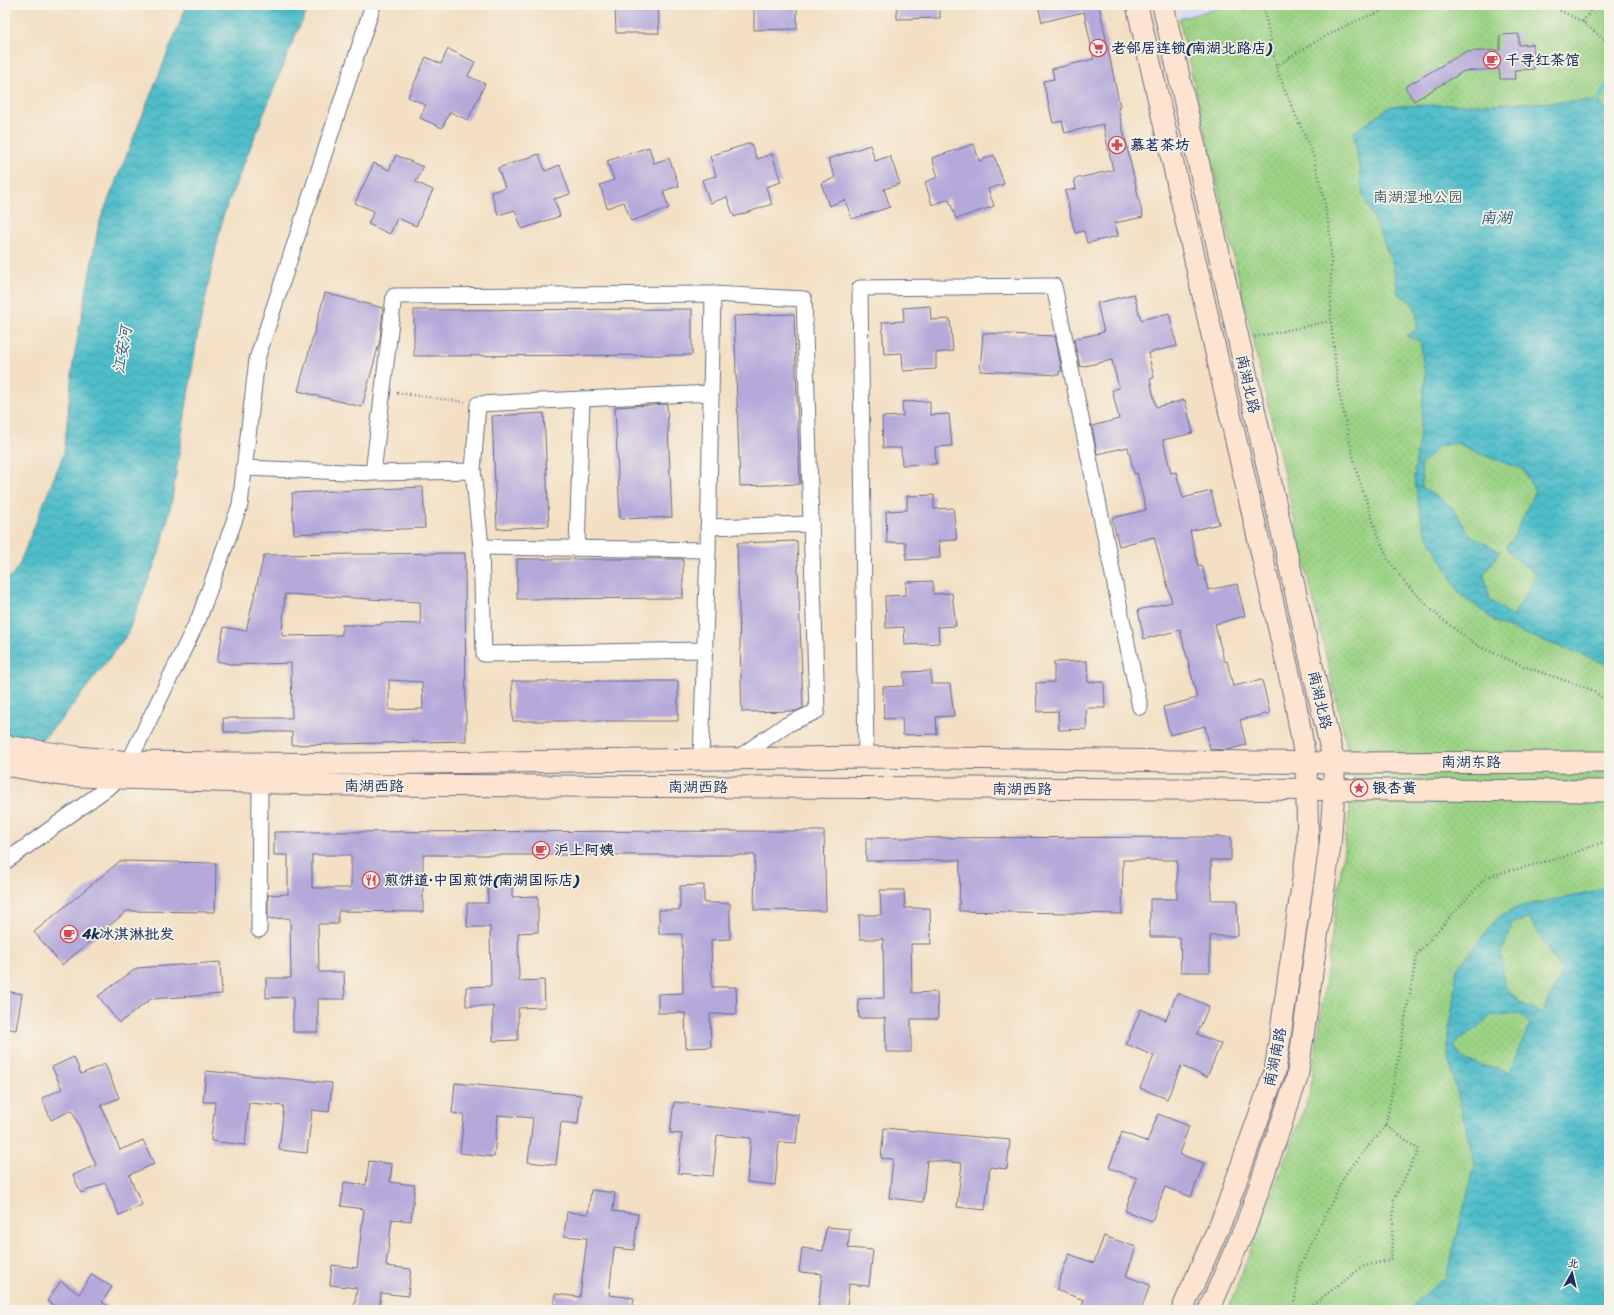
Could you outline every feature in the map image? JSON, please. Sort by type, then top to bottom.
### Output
[{"type":"main road","name":"南湖北路","points":[[1137,5],[1295,700],[1306,763],[1307,790]]},
{"type":"main road","name":"南湖北路","points":[[1162,5],[1334,763],[1334,790]]},
{"type":"main road","name":"南湖西路","points":[[5,746],[77,757],[126,770],[260,783],[340,786],[1334,790]]},
{"type":"main road","name":"南湖西路","points":[[5,766],[61,775],[126,770],[354,764],[701,758],[866,757],[1334,763]]},
{"type":"main road","name":"南湖东路","points":[[1334,763],[1609,762]]},
{"type":"main road","name":"南湖南路","points":[[1182,1310],[1224,1215],[1275,1071],[1308,845],[1307,790]]},
{"type":"main road","name":"南湖东路","points":[[1334,790],[1609,791]]},
{"type":"main road","name":"南湖南路","points":[[1209,1310],[1247,1223],[1297,1078],[1330,846],[1334,790]]},
{"type":"street","points":[[5,862],[126,770],[199,618],[240,505],[257,358],[373,5]]},
{"type":"street","points":[[866,757],[860,288],[1054,286],[1140,707]]},
{"type":"street","points":[[373,473],[394,296],[713,294],[804,299],[817,711],[784,726],[738,758]]},
{"type":"street","points":[[701,758],[708,550],[713,294]]},
{"type":"street","points":[[704,650],[484,654],[481,547],[472,471],[478,404],[711,393]]},
{"type":"street","points":[[577,548],[582,399]]},
{"type":"street","points":[[244,468],[373,473],[472,471]]},
{"type":"street","points":[[708,527],[811,524]]},
{"type":"street","points":[[481,547],[708,550]]},
{"type":"street","points":[[259,930],[260,783]]},
{"type":"path","points":[[1263,5],[1276,66],[1283,86],[1313,155],[1324,198],[1331,242],[1331,321],[1338,387],[1356,470],[1385,553],[1405,583],[1440,618],[1478,646],[1523,666],[1590,689],[1609,702]]},
{"type":"path","points":[[1383,5],[1385,10]]},
{"type":"path","points":[[1276,66],[1316,41],[1359,20],[1385,10],[1406,5]]},
{"type":"path","points":[[1549,5],[1583,22],[1609,44]]},
{"type":"path","points":[[1583,22],[1594,5]]},
{"type":"path","points":[[1238,341],[1331,321]]},
{"type":"path","points":[[382,392],[478,404]]},
{"type":"path","points":[[1294,1310],[1300,1266],[1346,1173],[1386,1125],[1417,954],[1486,877],[1563,857],[1609,840]]},
{"type":"path","points":[[1306,1310],[1362,1267],[1391,1259],[1394,1199],[1419,1150],[1386,1125]]},
{"type":"shaded area","points":[[1176,5],[1230,5],[1179,19]]},
{"type":"green space","name":"南湖湿地公园","points":[[1230,5],[1609,5],[1609,1310],[1228,1310],[1310,1093],[1354,777],[1179,19]]},
{"type":"water","name":"江安河","points":[[187,5],[310,5],[295,36],[223,216],[197,338],[172,499],[162,545],[127,635],[63,718],[5,777],[5,583],[18,567],[64,453],[73,363],[99,223]]},
{"type":"water","name":"南湖","points":[[1599,101],[1609,114],[1609,665],[1499,624],[1460,594],[1423,527],[1414,477],[1425,376],[1420,341],[1406,336],[1417,329],[1417,316],[1412,304],[1398,293],[1393,264],[1363,194],[1354,132],[1391,106]],"holes":[[[1457,443],[1480,454],[1523,469],[1535,492],[1511,542],[1506,545],[1510,554],[1536,574],[1513,617],[1490,600],[1484,574],[1500,552],[1469,534],[1453,508],[1422,487],[1421,465],[1439,446]]]},
{"type":"water","points":[[1609,885],[1609,1310],[1406,1310],[1446,1277],[1475,1165],[1447,1051],[1457,969],[1497,918],[1521,906],[1594,892]],"holes":[[[1530,919],[1562,973],[1542,1014],[1519,1002],[1504,985],[1501,954],[1513,922]],[[1519,1013],[1530,1024],[1509,1072],[1465,1061],[1455,1048],[1457,1039],[1464,1037],[1492,1016]]]},
{"type":"building","points":[[615,5],[658,5],[659,33],[616,33]]},
{"type":"building","points":[[754,5],[797,5],[797,29],[754,30]]},
{"type":"building","points":[[897,5],[940,5],[940,18],[897,19]]},
{"type":"building","points":[[1038,5],[1099,5],[1120,107],[1118,108],[1143,217],[1115,223],[1118,236],[1087,243],[1084,231],[1075,233],[1065,191],[1076,189],[1074,179],[1113,170],[1103,124],[1065,133],[1062,121],[1053,123],[1043,81],[1054,79],[1052,69],[1094,59],[1084,12],[1042,22]]},
{"type":"building","name":"千寻红茶馆","points":[[1519,34],[1519,45],[1533,44],[1534,69],[1514,70],[1515,79],[1500,79],[1499,69],[1464,71],[1414,101],[1405,87],[1465,52],[1500,50],[1500,35]]},
{"type":"building","points":[[448,49],[475,62],[468,76],[485,84],[468,120],[450,112],[442,128],[420,118],[426,105],[408,97],[426,57],[441,64]]},
{"type":"building","points":[[751,143],[757,159],[772,154],[781,182],[766,187],[772,204],[734,217],[727,197],[710,203],[702,180],[716,176],[710,156]]},
{"type":"building","points":[[974,144],[979,161],[994,155],[1004,184],[988,189],[994,206],[956,219],[949,199],[932,205],[925,182],[938,177],[932,158]]},
{"type":"building","points":[[870,145],[875,161],[890,156],[900,184],[884,189],[890,207],[852,219],[845,200],[829,206],[821,183],[835,178],[828,159]]},
{"type":"building","points":[[649,147],[654,163],[669,158],[679,186],[663,191],[669,208],[631,221],[624,202],[607,208],[600,185],[614,180],[607,161]]},
{"type":"building","points":[[539,154],[545,171],[560,165],[570,194],[554,199],[560,216],[522,229],[515,210],[498,215],[491,192],[505,188],[498,168]]},
{"type":"building","points":[[396,155],[423,167],[416,182],[433,190],[416,226],[397,218],[390,234],[368,224],[374,211],[355,203],[374,163],[389,170]]},
{"type":"building","points":[[325,293],[383,308],[380,340],[362,407],[298,391]]},
{"type":"building","points":[[1134,294],[1141,320],[1169,313],[1177,346],[1148,353],[1154,378],[1150,379],[1156,407],[1185,400],[1193,433],[1163,440],[1171,473],[1176,472],[1183,498],[1211,491],[1219,524],[1190,531],[1198,566],[1202,565],[1208,590],[1237,584],[1245,616],[1215,624],[1224,661],[1227,661],[1233,686],[1262,680],[1270,713],[1240,720],[1246,745],[1227,750],[1210,749],[1205,726],[1170,735],[1163,707],[1197,698],[1180,630],[1144,639],[1138,610],[1172,602],[1154,537],[1119,546],[1112,518],[1146,510],[1137,473],[1134,474],[1128,447],[1097,454],[1092,426],[1119,419],[1112,390],[1119,388],[1112,360],[1080,367],[1074,339],[1104,332],[1097,303]]},
{"type":"building","points":[[930,306],[931,320],[950,319],[953,351],[936,353],[936,369],[903,371],[902,353],[884,354],[882,322],[904,321],[903,308]]},
{"type":"building","points":[[692,309],[692,355],[414,356],[414,310]]},
{"type":"building","points":[[794,314],[800,484],[740,486],[734,316]]},
{"type":"building","points":[[983,333],[1055,336],[1062,371],[1059,372],[1059,375],[980,371]]},
{"type":"building","points":[[930,401],[930,415],[949,414],[952,446],[935,447],[936,464],[902,465],[901,448],[883,448],[882,417],[903,416],[902,402]]},
{"type":"building","points":[[667,404],[672,517],[620,519],[615,407]]},
{"type":"building","points":[[544,413],[549,526],[497,529],[492,416]]},
{"type":"building","points":[[423,487],[425,528],[294,534],[292,493]]},
{"type":"building","points":[[934,495],[934,509],[953,508],[957,540],[939,541],[940,558],[906,560],[906,542],[887,543],[886,511],[907,510],[907,496]]},
{"type":"building","points":[[797,541],[803,708],[796,711],[742,712],[737,543]]},
{"type":"building","points":[[465,553],[466,741],[292,745],[292,732],[224,732],[223,718],[292,718],[291,663],[234,665],[217,661],[224,627],[246,631],[264,555]],"holes":[[[285,594],[420,602],[421,624],[381,623],[381,625],[342,625],[342,635],[282,636]],[[389,680],[422,682],[423,709],[389,710]]]},
{"type":"building","points":[[517,559],[683,559],[683,598],[517,599]]},
{"type":"building","points":[[933,581],[933,594],[952,593],[956,626],[938,627],[939,643],[905,645],[904,627],[886,628],[885,596],[906,595],[906,582]]},
{"type":"building","points":[[1087,661],[1088,682],[1104,682],[1105,708],[1086,708],[1087,729],[1059,730],[1058,711],[1037,712],[1036,683],[1054,682],[1054,662]]},
{"type":"building","points":[[931,671],[931,684],[950,684],[954,716],[936,717],[937,734],[903,735],[902,718],[884,719],[883,687],[904,686],[904,672]]},
{"type":"building","points":[[512,681],[678,681],[678,721],[513,721]]},
{"type":"building","points":[[824,831],[826,911],[754,910],[755,855],[423,855],[423,912],[338,911],[338,924],[318,924],[319,972],[344,972],[345,999],[318,999],[318,1032],[293,1032],[293,997],[266,998],[266,978],[291,978],[290,918],[268,919],[268,895],[288,894],[288,855],[274,855],[274,832]],"holes":[[[312,855],[351,855],[351,888],[312,888]]]},
{"type":"building","points":[[1231,837],[1231,860],[1211,860],[1211,900],[1237,900],[1238,936],[1210,936],[1210,972],[1181,972],[1180,937],[1150,937],[1150,899],[1177,899],[1177,860],[1123,860],[1122,914],[959,911],[960,860],[866,861],[866,838]]},
{"type":"building","points":[[120,861],[216,863],[215,912],[127,911],[62,965],[34,932]]},
{"type":"building","points":[[488,879],[512,879],[512,897],[538,896],[538,932],[518,933],[519,981],[544,980],[545,1007],[518,1008],[518,1040],[493,1041],[493,1006],[466,1006],[466,987],[491,986],[490,927],[467,927],[467,903],[488,903]]},
{"type":"building","points":[[704,885],[704,903],[730,903],[730,939],[711,940],[712,987],[736,987],[737,1014],[710,1014],[711,1047],[686,1048],[685,1013],[658,1013],[658,994],[683,993],[682,934],[659,934],[659,910],[680,910],[680,886]]},
{"type":"building","points":[[880,890],[904,890],[905,908],[930,908],[931,944],[911,944],[912,993],[937,992],[938,1019],[911,1019],[911,1052],[886,1052],[885,1018],[859,1018],[858,999],[884,998],[883,939],[860,939],[859,915],[881,915]]},
{"type":"building","points":[[220,962],[222,994],[151,999],[119,1023],[98,996],[137,968]]},
{"type":"building","points":[[5,991],[22,994],[16,1030],[5,1028]]},
{"type":"building","points":[[1177,993],[1209,1006],[1197,1034],[1221,1044],[1207,1077],[1181,1066],[1167,1099],[1140,1088],[1154,1056],[1126,1044],[1141,1009],[1166,1020]]},
{"type":"building","points":[[74,1057],[81,1074],[105,1064],[119,1098],[101,1105],[120,1150],[143,1140],[154,1164],[129,1175],[142,1205],[119,1215],[105,1183],[81,1193],[73,1175],[96,1165],[72,1110],[51,1120],[42,1098],[62,1089],[52,1067]]},
{"type":"building","points":[[206,1071],[332,1083],[329,1112],[312,1110],[307,1153],[279,1150],[284,1106],[249,1103],[245,1145],[211,1141],[215,1102],[203,1102]]},
{"type":"building","points":[[455,1083],[581,1095],[578,1124],[561,1122],[556,1165],[528,1162],[533,1118],[498,1115],[494,1157],[460,1153],[464,1114],[452,1113]]},
{"type":"building","points":[[674,1102],[799,1115],[796,1143],[779,1142],[775,1185],[747,1182],[751,1138],[717,1135],[713,1176],[678,1173],[682,1134],[670,1133]]},
{"type":"building","points":[[1158,1114],[1189,1126],[1179,1154],[1204,1163],[1191,1197],[1165,1187],[1152,1221],[1125,1211],[1137,1178],[1109,1168],[1122,1132],[1147,1142]]},
{"type":"building","points":[[884,1128],[1010,1140],[1007,1169],[990,1167],[985,1210],[957,1207],[962,1163],[927,1160],[923,1202],[889,1198],[893,1159],[881,1158]]},
{"type":"building","points":[[369,1161],[392,1164],[390,1182],[415,1185],[411,1221],[392,1219],[386,1266],[411,1269],[408,1296],[381,1293],[379,1310],[354,1310],[357,1288],[330,1285],[332,1265],[357,1268],[364,1209],[341,1206],[344,1182],[366,1185]]},
{"type":"building","points":[[591,1190],[615,1193],[613,1211],[638,1214],[634,1250],[614,1248],[609,1295],[634,1298],[632,1310],[553,1310],[555,1294],[580,1297],[587,1238],[564,1236],[567,1212],[588,1214]]},
{"type":"building","points":[[826,1227],[850,1229],[848,1248],[873,1250],[869,1286],[849,1284],[847,1310],[818,1310],[822,1274],[799,1272],[802,1248],[823,1251]]},
{"type":"building","points":[[1104,1236],[1136,1247],[1126,1276],[1150,1285],[1141,1310],[1080,1310],[1084,1300],[1056,1290],[1069,1254],[1094,1263]]},
{"type":"building","points":[[92,1274],[112,1287],[102,1302],[113,1310],[60,1310],[47,1301],[61,1281],[79,1294]]},
{"type":"waterway","points":[[1595,105],[1609,83]]},
{"type":"place","name":"老邻居连锁(南湖北路店)","points":[[1098,48]]},
{"type":"place","name":"千寻红茶馆","points":[[1492,60]]},
{"type":"place","name":"慕茗茶坊","points":[[1117,145]]},
{"type":"place","name":"银杏黄","points":[[1359,788]]},
{"type":"place","name":"沪上阿姨","points":[[541,850]]},
{"type":"place","name":"煎饼道·中国煎饼(南湖国际店)","points":[[371,880]]},
{"type":"place","name":"4k冰淇淋批发","points":[[69,934]]}]
